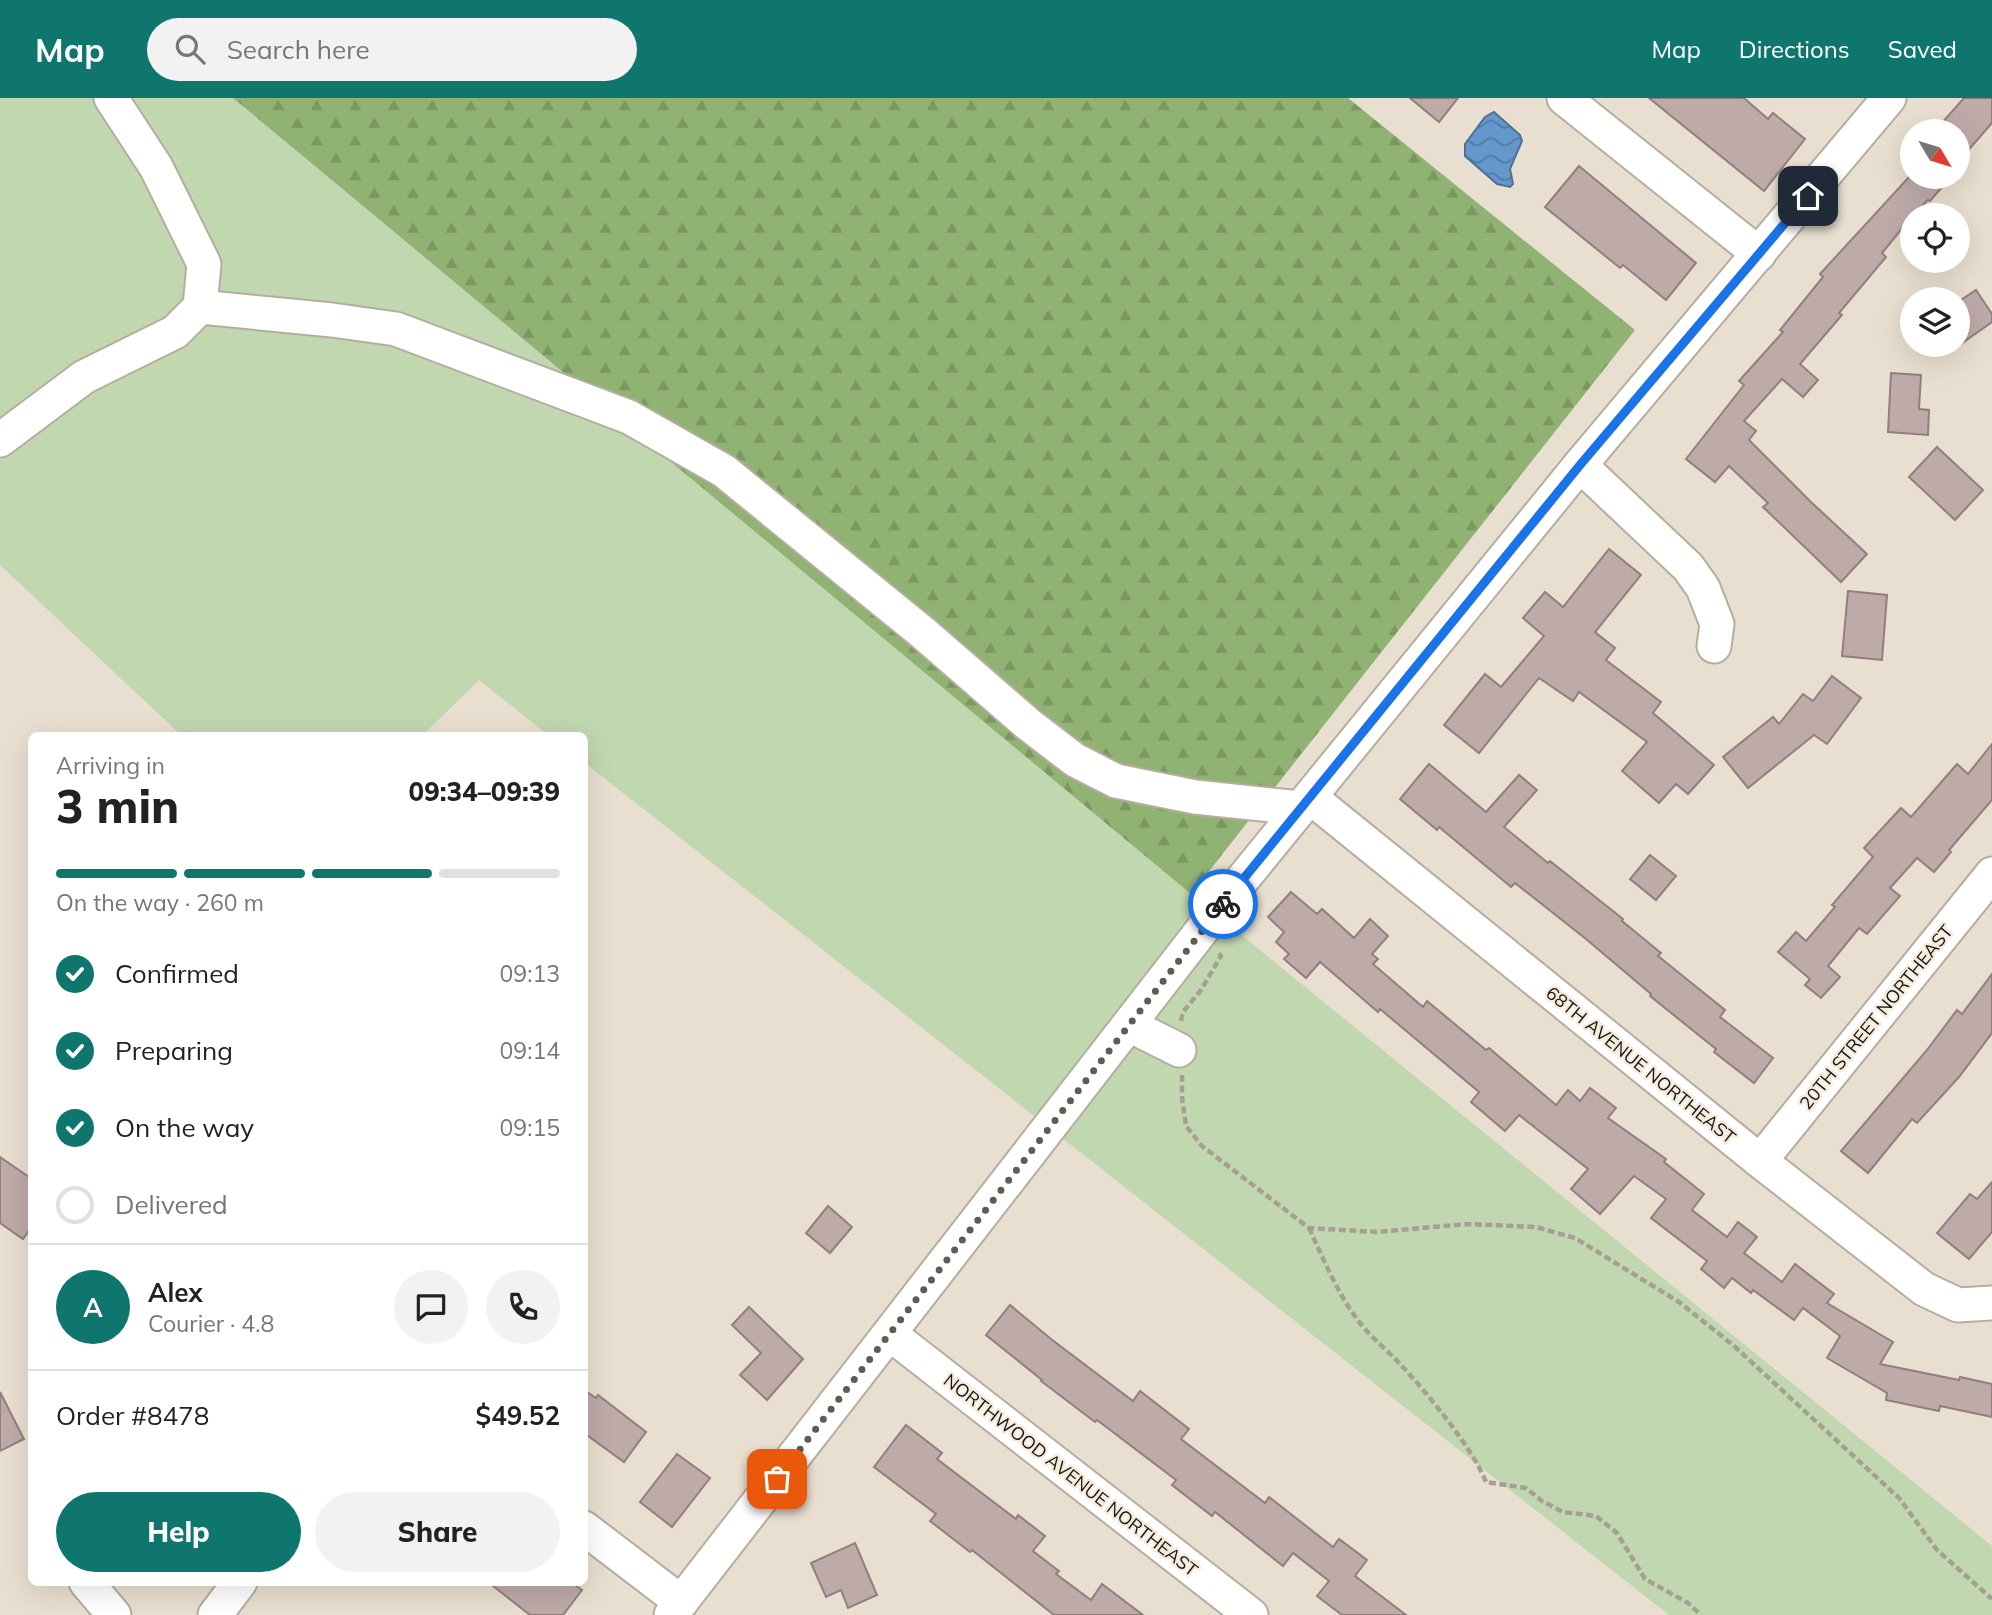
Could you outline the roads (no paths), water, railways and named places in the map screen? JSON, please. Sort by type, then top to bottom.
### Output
[{"type":"street","points":[[0,439],[84,377],[175,331],[200,307],[204,264],[156,167],[111,98]]},
{"type":"street","points":[[1564,98],[1759,254]]},
{"type":"street","points":[[588,1532],[676,1609],[1200,932],[1580,465],[1889,98]]},
{"type":"street","points":[[200,307],[396,329],[629,417],[724,471],[1075,760],[1116,781],[1195,797],[1305,803]]},
{"type":"street","points":[[1580,465],[1688,567],[1703,588],[1717,624],[1714,646]]},
{"type":"street","name":"68TH AVENUE NORTHEAST","points":[[1305,803],[1924,1289],[1958,1305],[1988,1303]]},
{"type":"street","name":"20TH STREET NORTHEAST","points":[[1759,1161],[1992,874]]},
{"type":"street","points":[[1129,1025],[1179,1051]]},
{"type":"street","name":"NORTHWOOD AVENUE NORTHEAST","points":[[890,1334],[1251,1615]]},
{"type":"street","points":[[89,1586],[114,1615]]},
{"type":"street","points":[[215,1615],[237,1586]]},
{"type":"water","points":[[1494,112],[1520,135],[1522,141],[1510,169],[1513,184],[1510,187],[1497,184],[1465,156],[1465,144],[1485,117]]}]
